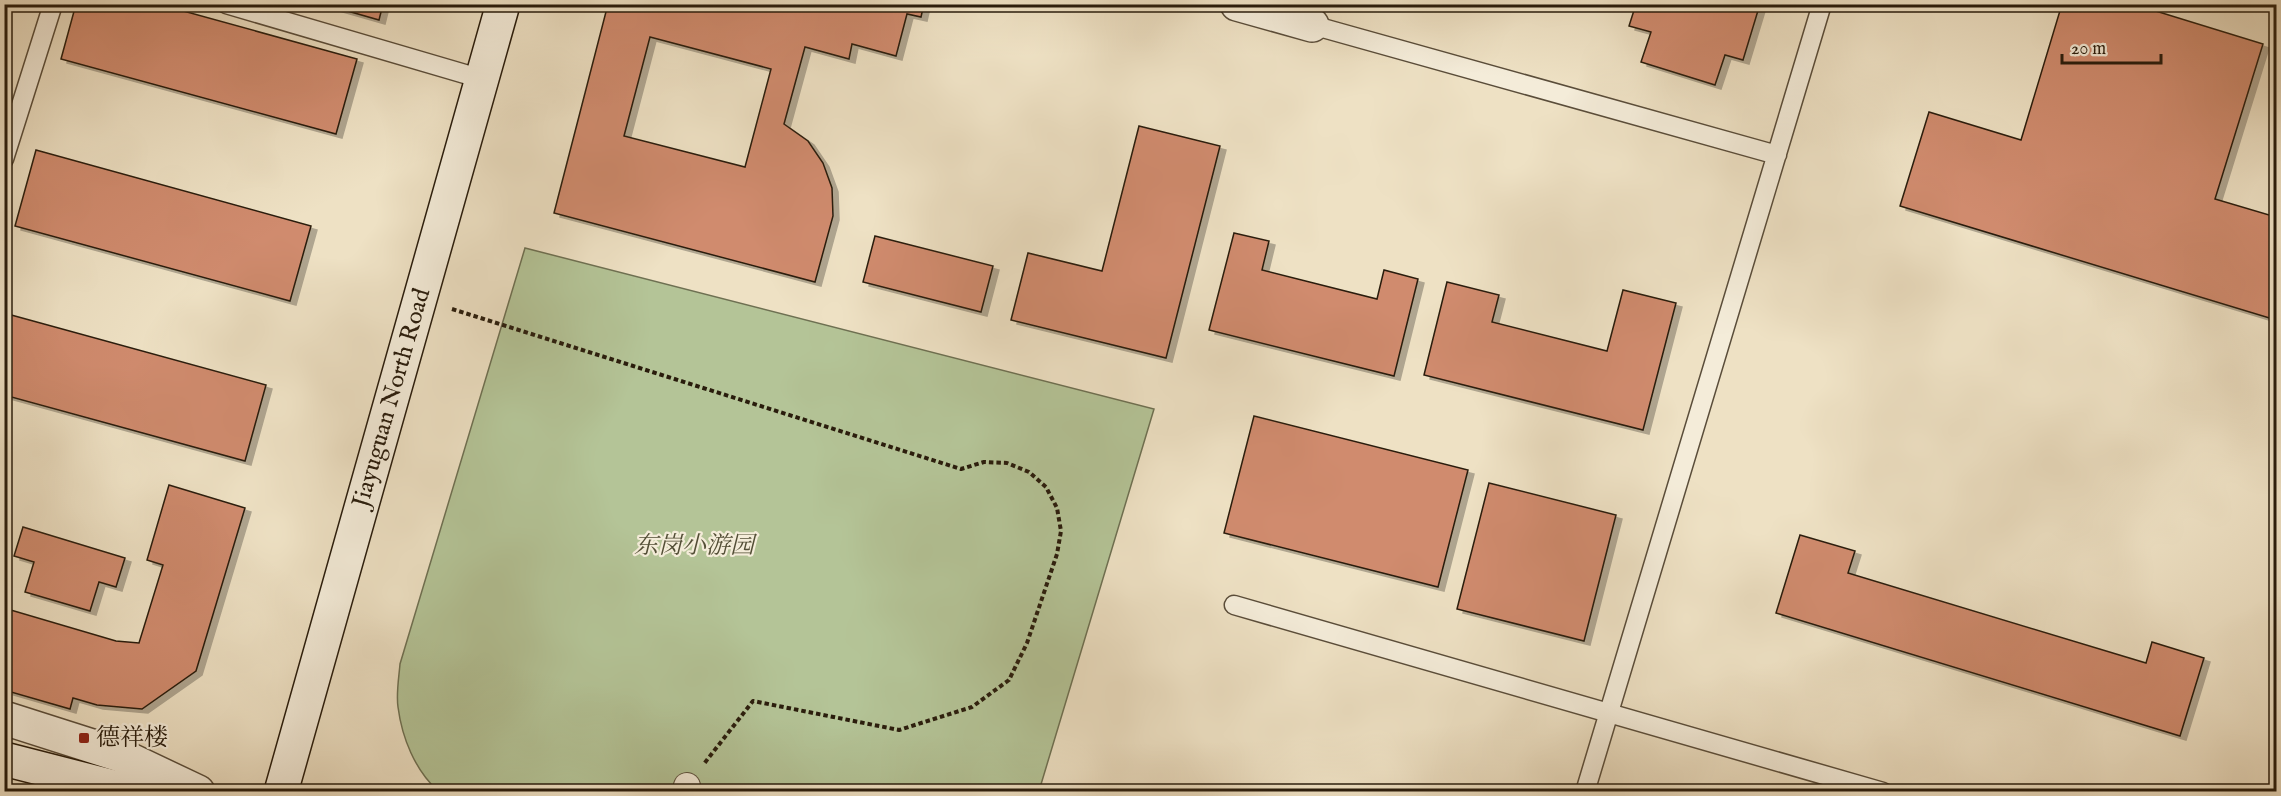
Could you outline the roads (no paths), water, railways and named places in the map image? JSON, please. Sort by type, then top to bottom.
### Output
[{"type":"main road","name":"Jiayuguan North Road","points":[[281,792],[502,4]]},
{"type":"main road","points":[[1237,4],[1312,25]]},
{"type":"main road","points":[[4,718],[120,755],[198,792]]},
{"type":"main road","points":[[4,759],[133,792]]},
{"type":"lane","points":[[4,159],[53,4]]},
{"type":"lane","points":[[226,4],[482,79]]},
{"type":"lane","points":[[1585,792],[1822,4]]},
{"type":"lane","points":[[1312,25],[1777,155]]},
{"type":"lane","points":[[1234,605],[1883,792]]},
{"type":"place","name":"德祥楼","points":[[84,738]]},
{"type":"park label","name":"东岗小游园","points":[[694,546]]}]
